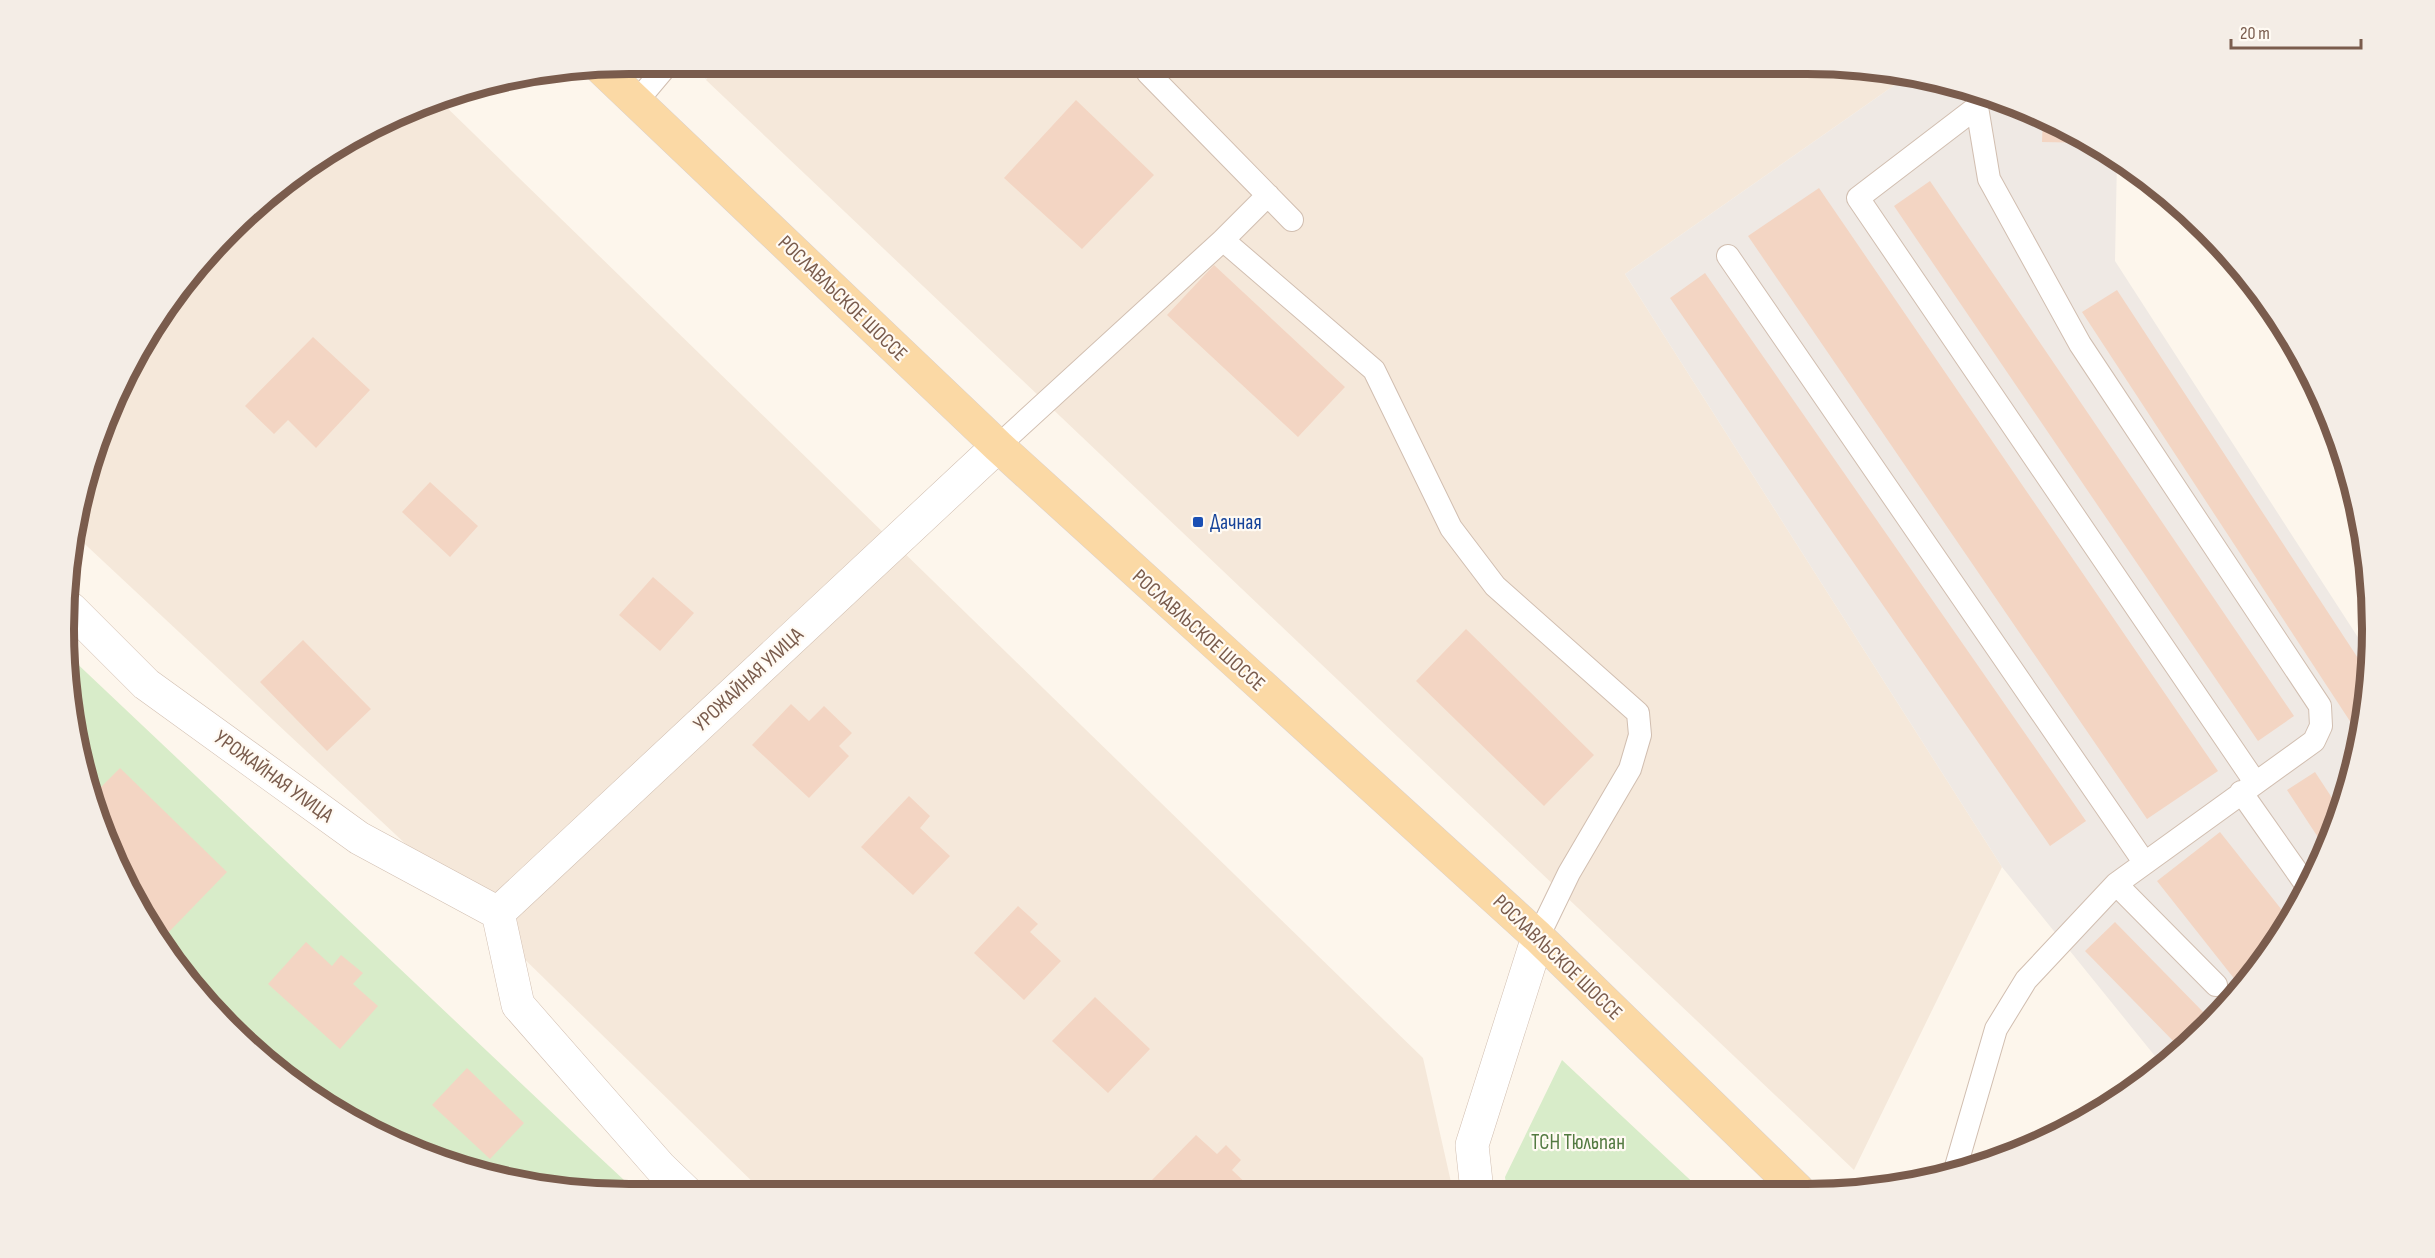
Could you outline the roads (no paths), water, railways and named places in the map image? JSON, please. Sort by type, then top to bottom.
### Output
[{"type":"main road","name":"РОСЛАВЛЬСКОЕ ШОССЕ","points":[[608,75],[998,446],[1538,937],[1792,1184]]},
{"type":"street","name":"УРОЖАЙНАЯ УЛИЦА","points":[[74,612],[146,684],[359,838],[498,913],[998,446]]},
{"type":"street","points":[[498,913],[518,1005],[660,1167],[678,1184]]},
{"type":"street","points":[[1476,1184],[1472,1145],[1538,937]]},
{"type":"lane","points":[[637,101],[660,74]]},
{"type":"lane","points":[[1149,74],[1292,220]]},
{"type":"lane","points":[[1978,101],[1858,198],[2248,787],[2302,878]]},
{"type":"lane","points":[[1956,1164],[1996,1029],[2026,980],[2116,884],[2314,741],[2321,726],[2320,706],[2080,344],[1989,179],[1979,101]]},
{"type":"lane","points":[[998,446],[1223,240],[1268,195]]},
{"type":"lane","points":[[1223,240],[1374,370],[1451,528],[1495,586],[1638,713],[1640,735],[1630,769],[1569,873],[1538,937]]},
{"type":"lane","points":[[1728,256],[2144,862]]},
{"type":"lane","points":[[2116,884],[2216,985]]},
{"type":"place","name":"Дачная","points":[[1198,522]]},
{"type":"park label","name":"ТСН Тюльпан","points":[[1578,1142]]}]
